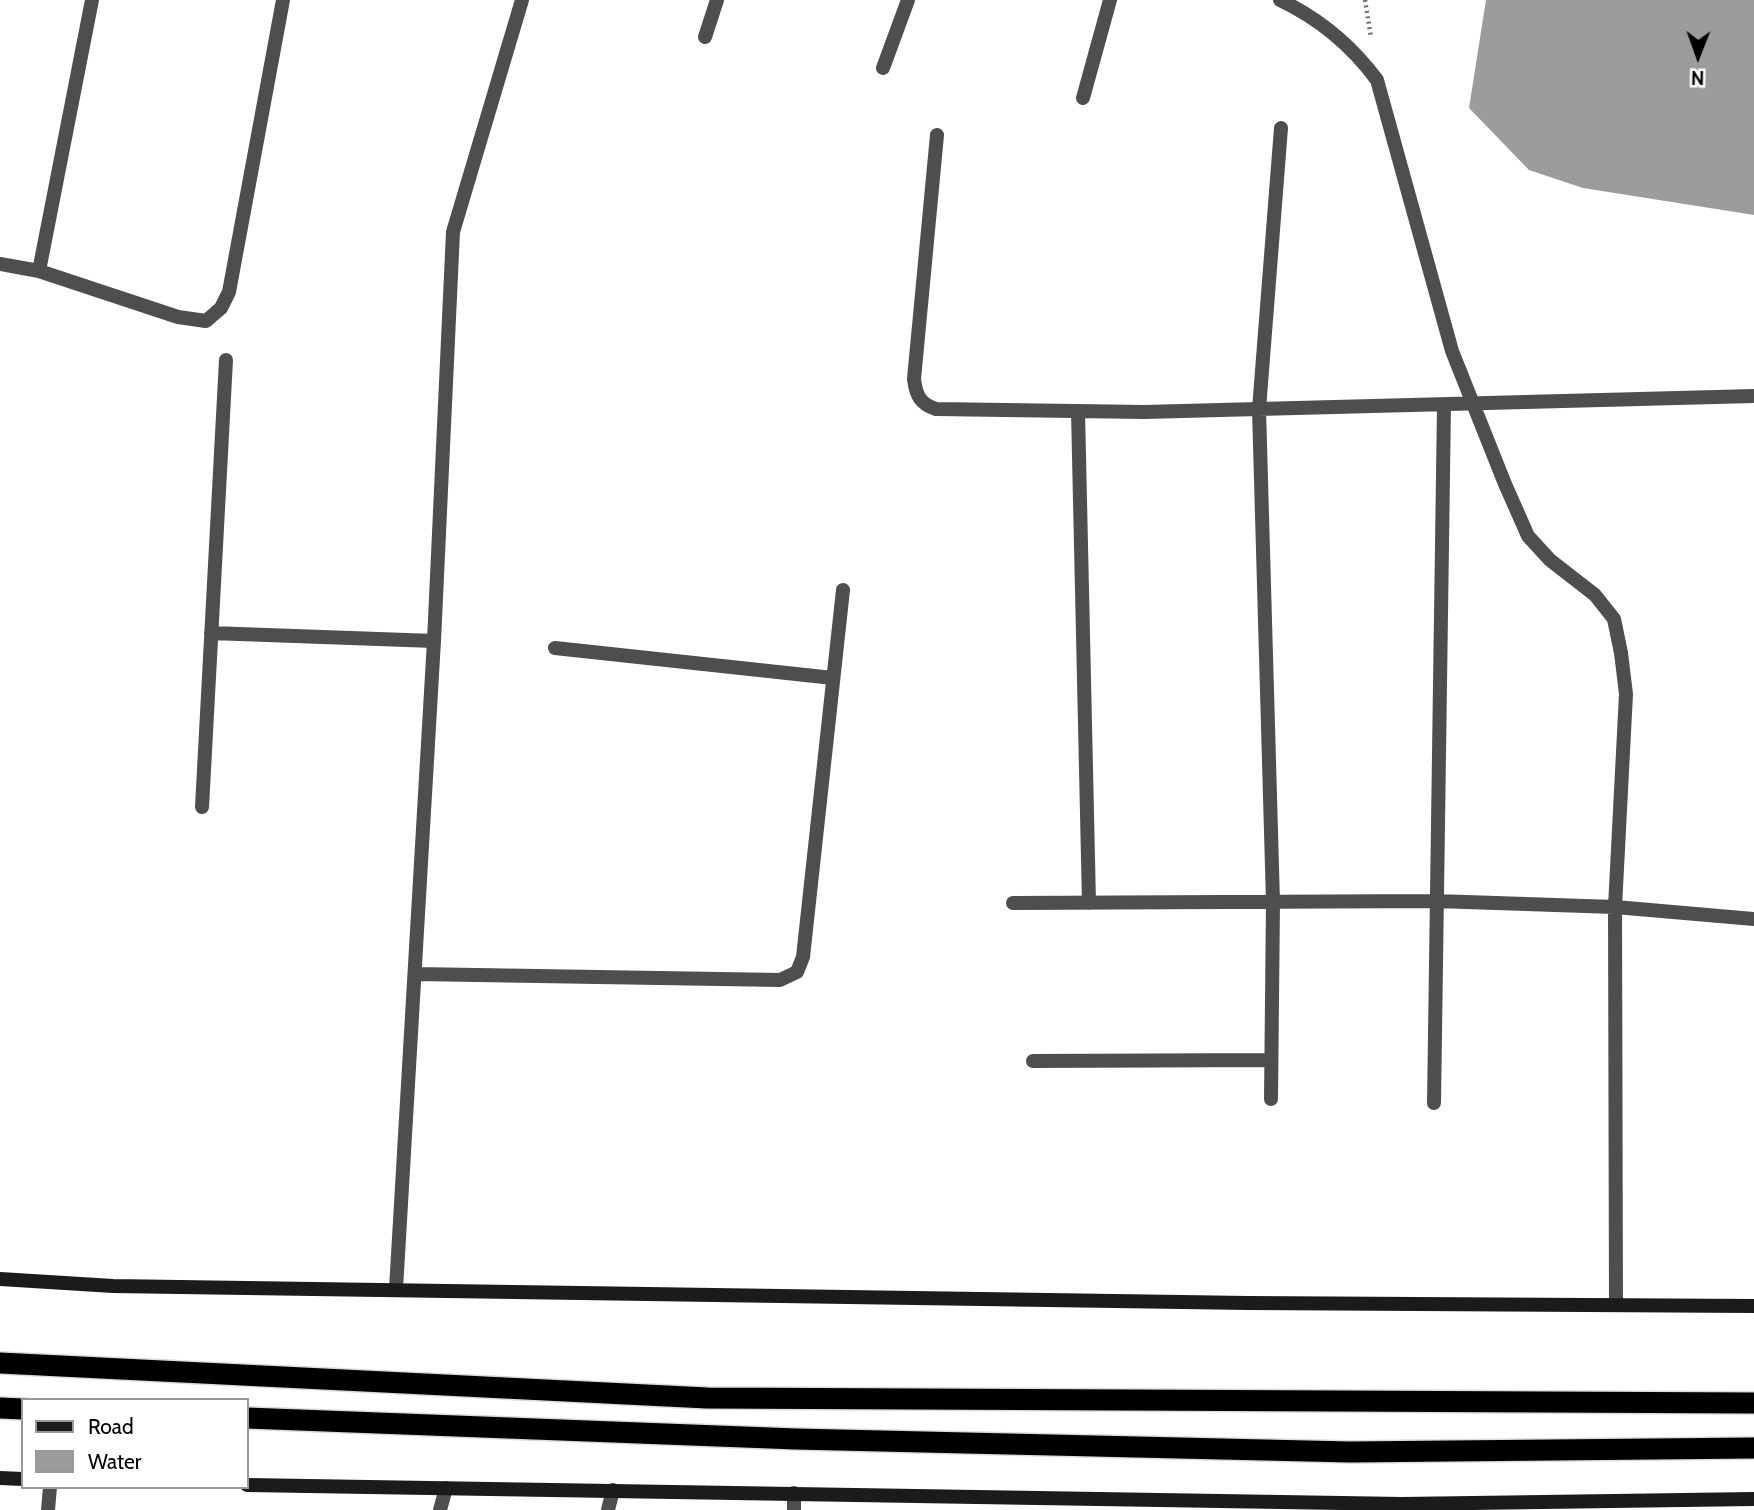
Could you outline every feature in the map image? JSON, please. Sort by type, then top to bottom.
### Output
[{"type":"highway","points":[[0,1363],[707,1398],[1420,1404],[1754,1403]]},
{"type":"highway","points":[[0,1408],[21,1409]]},
{"type":"highway","points":[[248,1418],[796,1439],[1336,1452],[1754,1448]]},
{"type":"street","points":[[40,271],[92,0]]},
{"type":"street","points":[[0,264],[40,271],[178,317],[206,321],[221,308],[229,292],[283,0]]},
{"type":"street","points":[[396,1289],[434,641],[453,232],[522,0]]},
{"type":"street","points":[[705,37],[717,0]]},
{"type":"street","points":[[883,68],[908,0]]},
{"type":"street","points":[[1083,98],[1110,0]]},
{"type":"street","points":[[1280,0],[1309,13],[1356,51],[1377,80],[1452,351],[1528,536],[1550,561],[1595,595],[1614,619],[1626,694],[1615,907],[1616,1305]]},
{"type":"street","points":[[1271,1099],[1273,902],[1259,409],[1281,128]]},
{"type":"street","points":[[937,135],[914,379],[916,395],[926,405],[936,409],[1259,409],[1754,396]]},
{"type":"street","points":[[202,807],[226,360]]},
{"type":"street","points":[[1434,1103],[1444,405]]},
{"type":"street","points":[[1078,411],[1089,903]]},
{"type":"street","points":[[416,974],[780,981],[797,972],[803,957],[843,590]]},
{"type":"street","points":[[211,633],[434,641]]},
{"type":"street","points":[[555,648],[833,678]]},
{"type":"street","points":[[1013,903],[1436,901],[1615,907],[1754,919]]},
{"type":"street","points":[[1033,1061],[1271,1060]]},
{"type":"street","points":[[0,1279],[113,1286],[1248,1303],[1754,1306]]},
{"type":"street","points":[[0,1478],[21,1479]]},
{"type":"street","points":[[248,1485],[794,1493],[1033,1503],[1402,1504],[1754,1499]]},
{"type":"street","points":[[440,1510],[446,1488]]},
{"type":"street","points":[[48,1510],[50,1489]]},
{"type":"street","points":[[608,1510],[613,1490]]},
{"type":"street","points":[[794,1493],[794,1510]]},
{"type":"water","points":[[1486,0],[1754,0],[1754,215],[1583,188],[1529,170],[1469,108]]}]
